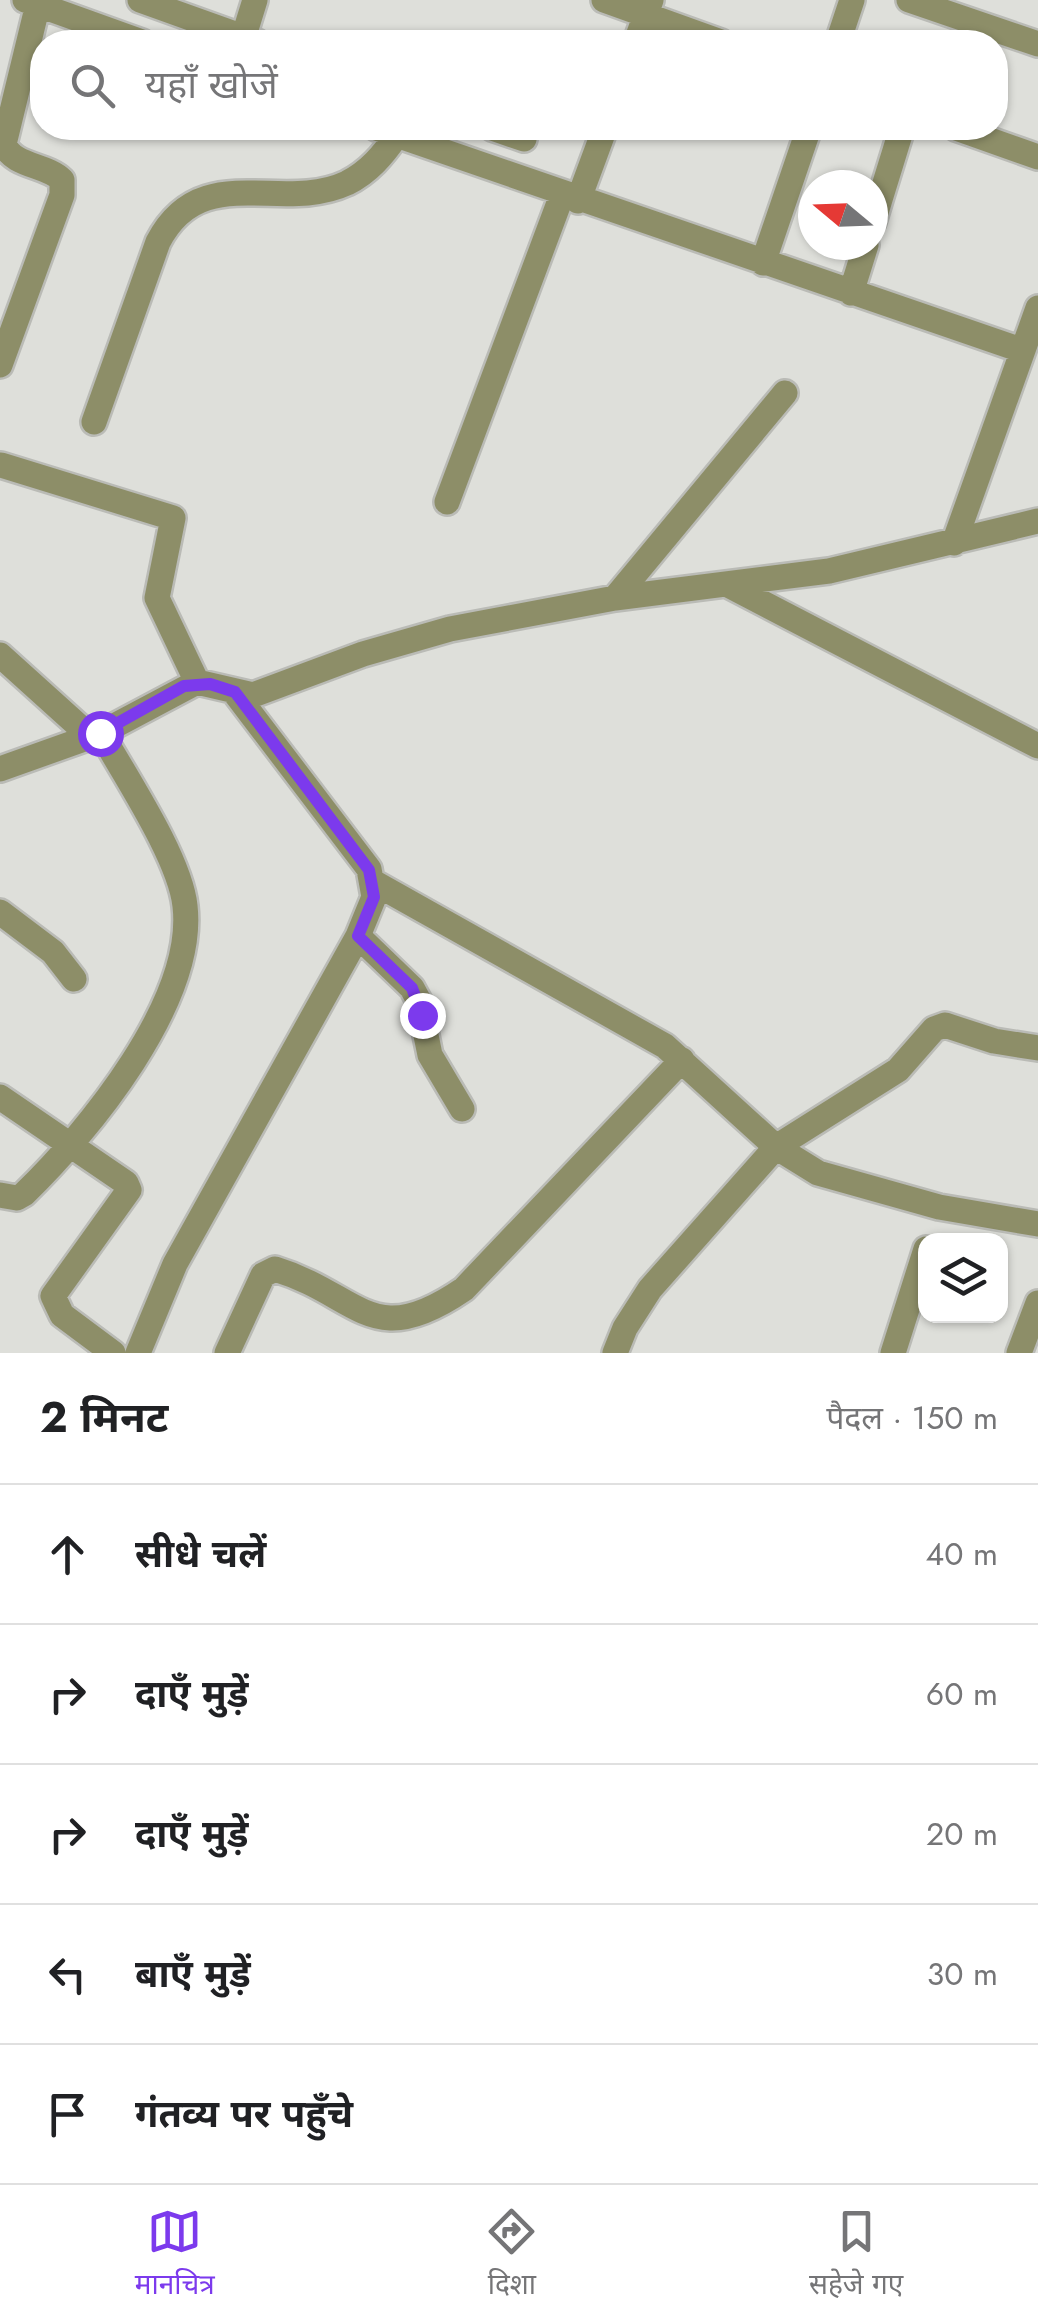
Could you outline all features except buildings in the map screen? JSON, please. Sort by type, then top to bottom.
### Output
[{"type":"street","points":[[140,0],[219,30]]},
{"type":"street","points":[[250,30],[255,0]]},
{"type":"street","points":[[604,0],[649,8],[696,30]]},
{"type":"street","points":[[842,30],[852,0]]},
{"type":"street","points":[[909,0],[997,30]]},
{"type":"street","points":[[0,365],[63,187],[56,174],[12,156],[4,144],[34,2],[110,30]]},
{"type":"street","points":[[1008,34],[1038,44]]},
{"type":"street","points":[[94,422],[158,242],[174,216],[194,202],[220,194],[328,190],[371,167],[382,140]]},
{"type":"street","points":[[411,140],[570,198],[1022,350]]},
{"type":"street","points":[[447,502],[570,198],[599,140]]},
{"type":"street","points":[[763,263],[805,140]]},
{"type":"street","points":[[888,173],[898,140]]},
{"type":"street","points":[[990,140],[1038,157]]},
{"type":"street","points":[[851,293],[861,260]]},
{"type":"street","points":[[954,543],[1038,308]]},
{"type":"street","points":[[615,598],[785,394]]},
{"type":"street","points":[[1,465],[173,518],[157,598],[197,682]]},
{"type":"street","points":[[0,770],[100,733],[197,682],[253,696],[363,654],[450,629],[615,598],[829,571],[1038,521]]},
{"type":"street","points":[[730,586],[1038,746]]},
{"type":"street","points":[[0,655],[82,729],[100,733],[182,888],[184,926],[170,986],[113,1094],[72,1147],[24,1194],[17,1198],[0,1195]]},
{"type":"street","points":[[138,1353],[175,1264],[358,936],[374,897],[369,870],[235,692]]},
{"type":"street","points":[[374,882],[528,967],[682,1060],[776,1147],[841,1182],[938,1207],[1038,1224]]},
{"type":"street","points":[[0,912],[54,952],[74,978]]},
{"type":"street","points":[[358,936],[412,988],[419,1001],[430,1054],[462,1109]]},
{"type":"street","points":[[616,1353],[624,1328],[650,1289],[776,1147],[898,1070],[934,1029],[945,1025],[994,1041],[1038,1048]]},
{"type":"street","points":[[228,1353],[268,1270],[284,1272],[377,1320],[412,1321],[436,1310],[464,1289],[682,1060]]},
{"type":"street","points":[[0,1097],[126,1183],[129,1190],[59,1284],[55,1306],[113,1353]]},
{"type":"street","points":[[930,1233],[938,1207]]},
{"type":"street","points":[[894,1353],[918,1275]]},
{"type":"street","points":[[1019,1353],[1035,1320]]},
{"type":"route","points":[[100,733],[197,682],[235,692],[369,870],[374,897],[358,936],[412,988],[422,1015]]}]
